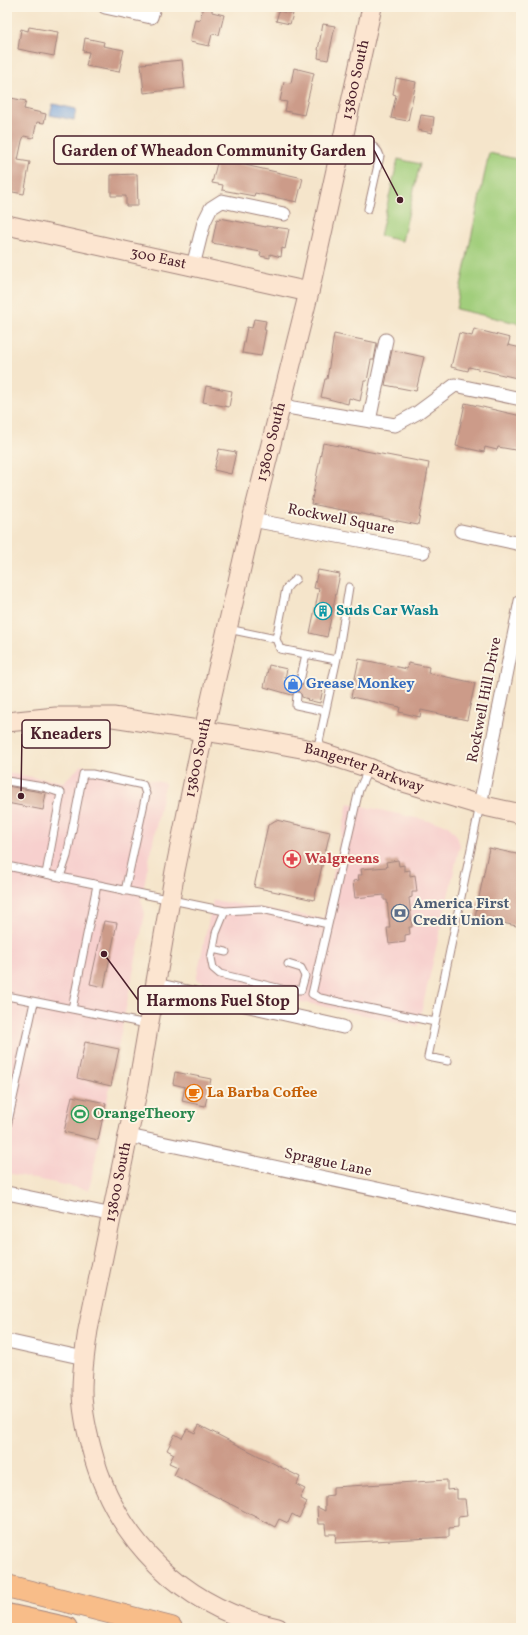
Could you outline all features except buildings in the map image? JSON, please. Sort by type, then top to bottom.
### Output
[{"type":"highway","points":[[7,1586],[171,1628]]},
{"type":"highway","points":[[7,1615],[66,1628]]},
{"type":"main road","name":"13800 South","points":[[278,1628],[240,1617],[195,1595],[150,1557],[134,1538],[116,1512],[104,1488],[94,1461],[85,1425],[82,1391],[84,1358],[129,1136],[170,900],[204,730],[226,628],[252,520],[310,292],[372,7]]},
{"type":"main road","name":"300 East","points":[[7,225],[310,292]]},
{"type":"main road","name":"Bangerter Parkway","points":[[7,722],[56,717],[113,717],[204,730],[317,751],[368,768],[400,782],[480,806],[521,814]]},
{"type":"street","points":[[105,7],[151,17],[154,7]]},
{"type":"street","points":[[193,266],[204,222],[211,208],[222,202],[284,214]]},
{"type":"street","points":[[369,421],[386,340]]},
{"type":"street","points":[[281,406],[395,425],[417,412],[455,385],[521,399]]},
{"type":"street","name":"Rockwell Square","points":[[252,520],[423,552]]},
{"type":"street","points":[[461,531],[521,544]]},
{"type":"street","name":"Rockwell Hill Drive","points":[[480,806],[521,601]]},
{"type":"street","points":[[156,985],[343,1026]]},
{"type":"street","name":"Sprague Lane","points":[[129,1136],[521,1220]]},
{"type":"street","points":[[7,1193],[113,1215]]},
{"type":"street","points":[[7,1341],[84,1358]]},
{"type":"lane","points":[[344,139],[364,143],[376,148],[380,156],[368,209]]},
{"type":"lane","points":[[296,579],[286,589],[276,639],[280,649],[336,660]]},
{"type":"lane","points":[[317,751],[339,649],[349,587]]},
{"type":"lane","points":[[226,628],[276,639]]},
{"type":"lane","points":[[300,681],[306,654]]},
{"type":"lane","points":[[297,696],[296,704],[325,711]]},
{"type":"lane","points":[[312,994],[359,790],[368,768]]},
{"type":"lane","points":[[60,877],[66,856],[83,774],[92,774],[143,785],[146,794],[125,891]]},
{"type":"lane","points":[[7,781],[43,787],[61,793],[46,874]]},
{"type":"lane","points":[[448,1061],[428,1057],[480,806]]},
{"type":"lane","points":[[7,866],[225,911],[262,909],[328,924]]},
{"type":"lane","points":[[72,1009],[97,885]]},
{"type":"lane","points":[[225,911],[216,933],[211,958],[213,968],[220,974],[286,990],[301,990],[320,998],[435,1022]]},
{"type":"lane","points":[[213,949],[226,952]]},
{"type":"lane","points":[[288,964],[301,968],[305,976],[301,990]]},
{"type":"lane","points":[[7,996],[149,1025]]},
{"type":"lane","points":[[7,1126],[34,1002]]},
{"type":"shaded area","points":[[82,765],[165,783],[141,900],[145,914],[89,1190],[7,1173],[7,773],[63,782]]},
{"type":"shaded area","points":[[348,803],[448,825],[457,836],[460,845],[418,1026],[196,980],[213,900],[324,919]]},
{"type":"green space","points":[[489,153],[521,160],[521,324],[456,309]]},
{"type":"green space","points":[[398,159],[420,164],[402,241],[380,236]]},
{"type":"water","points":[[53,104],[76,109],[74,120],[50,115]]},
{"type":"place","name":"Garden of Wheadon Community Garden","points":[[400,200]]},
{"type":"place","name":"Suds Car Wash","points":[[323,611]]},
{"type":"place","name":"Grease Monkey","points":[[293,684]]},
{"type":"place","name":"Kneaders","points":[[21,796]]},
{"type":"place","name":"Walgreens","points":[[292,859]]},
{"type":"place","name":"America First Credit Union","points":[[400,913]]},
{"type":"place","name":"Harmons Fuel Stop","points":[[104,954]]},
{"type":"place","name":"La Barba Coffee","points":[[194,1093]]},
{"type":"place","name":"OrangeTheory","points":[[80,1114]]}]
